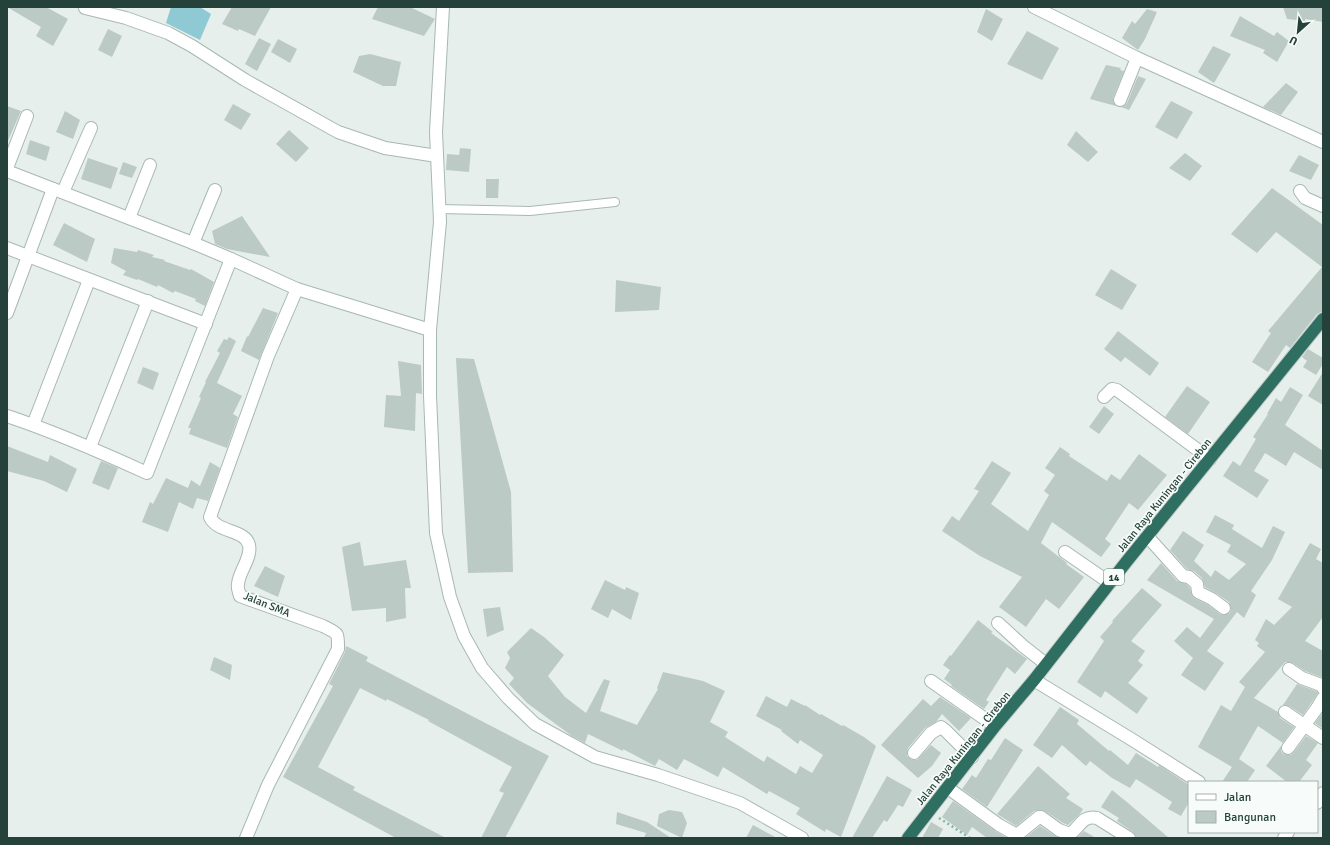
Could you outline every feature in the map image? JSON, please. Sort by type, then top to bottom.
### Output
[{"type":"highway","name":"Jalan Raya Kuningan - Cirebon","points":[[908,838],[1147,536],[1321,325]]},
{"type":"street","points":[[443,7],[436,132],[440,222],[430,330],[430,396],[436,533],[450,597],[464,636],[482,668],[508,698],[535,724],[595,756],[658,775],[740,803],[802,838]]},
{"type":"street","points":[[1034,7],[1137,58],[1323,142]]},
{"type":"street","points":[[85,8],[126,18],[168,33],[192,46],[245,80],[338,132],[385,148],[437,156]]},
{"type":"street","points":[[1120,100],[1137,58]]},
{"type":"street","points":[[7,168],[27,116]]},
{"type":"street","points":[[7,313],[29,256],[58,190],[91,128]]},
{"type":"street","points":[[129,218],[150,165]]},
{"type":"street","points":[[7,172],[58,190],[193,243],[297,289],[430,330]]},
{"type":"street","points":[[193,243],[215,190]]},
{"type":"street","points":[[1300,191],[1305,198],[1323,206]]},
{"type":"street","points":[[7,248],[206,324]]},
{"type":"street","points":[[7,416],[90,447],[147,473],[231,259]]},
{"type":"street","points":[[33,425],[89,280]]},
{"type":"street","name":"Jalan SMA","points":[[246,838],[268,784],[338,649],[338,635],[336,633],[323,626],[240,596],[238,583],[249,553],[249,545],[245,538],[217,526],[210,517],[268,356],[297,289]]},
{"type":"street","points":[[90,447],[148,302]]},
{"type":"street","points":[[1104,397],[1111,390],[1117,390],[1210,459]]},
{"type":"street","points":[[1147,536],[1183,576],[1189,577],[1197,584],[1198,592],[1212,599],[1224,608]]},
{"type":"street","points":[[1065,552],[1110,583]]},
{"type":"street","points":[[998,623],[1046,664]]},
{"type":"street","points":[[1288,669],[1302,678],[1321,684],[1323,688]]},
{"type":"street","points":[[1034,680],[1197,781]]},
{"type":"street","points":[[931,681],[996,726]]},
{"type":"street","points":[[1288,748],[1323,698]]},
{"type":"street","points":[[1285,712],[1323,738]]},
{"type":"street","points":[[914,753],[931,733],[941,727],[946,730],[972,757]]},
{"type":"street","points":[[948,788],[1015,834],[1018,834],[1039,817],[1059,830],[1070,834],[1087,818],[1092,817],[1097,818],[1129,838]]},
{"type":"lane","points":[[439,209],[530,211],[615,202]]},
{"type":"path","points":[[931,809],[938,818],[970,838]]},
{"type":"water","points":[[171,7],[200,7],[211,14],[200,40],[166,23]]},
{"type":"building","points":[[7,7],[46,7],[68,19],[53,46],[36,36],[41,27]]},
{"type":"building","points":[[232,7],[271,7],[255,36],[222,24]]},
{"type":"building","points":[[378,7],[410,7],[435,19],[424,36],[372,19]]},
{"type":"building","points":[[1283,7],[1323,7],[1323,22],[1305,19],[1305,21],[1287,19]]},
{"type":"building","points":[[986,9],[1003,19],[992,41],[977,32]]},
{"type":"building","points":[[1147,9],[1157,12],[1145,39],[1138,50],[1122,38],[1132,21],[1135,24]]},
{"type":"building","points":[[1240,16],[1274,36],[1277,32],[1289,41],[1277,62],[1263,53],[1265,50],[1230,36]]},
{"type":"building","points":[[108,29],[122,36],[112,57],[98,50]]},
{"type":"building","points":[[1027,31],[1059,48],[1042,80],[1007,64]]},
{"type":"building","points":[[259,38],[271,44],[257,71],[245,64]]},
{"type":"building","points":[[278,39],[297,49],[290,63],[271,52]]},
{"type":"building","points":[[1213,46],[1231,54],[1214,83],[1198,72]]},
{"type":"building","points":[[370,54],[401,62],[396,86],[383,86],[353,72],[359,56]]},
{"type":"building","points":[[1106,65],[1121,68],[1120,70],[1124,71],[1113,98],[1116,106],[1090,99]]},
{"type":"building","points":[[1138,76],[1146,79],[1129,110],[1121,107],[1127,103]]},
{"type":"building","points":[[1286,83],[1298,92],[1281,115],[1263,107]]},
{"type":"building","points":[[1171,101],[1193,112],[1177,139],[1155,127]]},
{"type":"building","points":[[233,104],[251,114],[241,130],[224,120]]},
{"type":"building","points":[[7,106],[21,111],[7,143]]},
{"type":"building","points":[[65,111],[80,120],[73,139],[56,132]]},
{"type":"building","points":[[289,130],[309,148],[296,162],[276,144]]},
{"type":"building","points":[[1076,131],[1098,152],[1088,162],[1067,145]]},
{"type":"building","points":[[30,140],[50,147],[46,161],[26,154]]},
{"type":"building","points":[[460,148],[471,149],[469,172],[446,170],[447,154],[459,155]]},
{"type":"building","points":[[1185,153],[1202,166],[1190,181],[1169,168]]},
{"type":"building","points":[[1299,155],[1319,165],[1311,180],[1289,171]]},
{"type":"building","points":[[88,158],[118,168],[111,189],[81,179]]},
{"type":"building","points":[[123,162],[137,167],[132,178],[119,174]]},
{"type":"building","points":[[486,179],[499,179],[498,198],[486,198]]},
{"type":"building","points":[[1272,188],[1323,225],[1323,311],[1317,314],[1290,348],[1286,345],[1268,372],[1252,362],[1271,333],[1268,331],[1322,267],[1276,232],[1257,253],[1231,234]]},
{"type":"building","points":[[242,216],[270,257],[227,249],[215,244],[212,231]]},
{"type":"building","points":[[64,223],[95,239],[87,262],[53,245]]},
{"type":"building","points":[[114,248],[137,252],[138,250],[154,255],[152,257],[165,260],[164,261],[190,270],[191,269],[214,282],[205,306],[195,301],[196,299],[175,291],[173,293],[158,285],[157,287],[138,279],[137,280],[123,275],[126,271],[111,263]]},
{"type":"building","points":[[1111,269],[1137,285],[1122,310],[1095,295]]},
{"type":"building","points":[[616,280],[661,287],[659,310],[615,312]]},
{"type":"building","points":[[263,308],[278,313],[259,360],[241,351],[247,336],[248,337]]},
{"type":"building","points":[[1118,331],[1159,363],[1150,376],[1125,357],[1121,362],[1104,349]]},
{"type":"building","points":[[229,337],[236,341],[217,383],[242,396],[233,414],[238,417],[227,448],[189,434],[191,428],[188,428],[201,398],[199,397],[205,382],[220,353],[217,351],[224,339],[227,340]]},
{"type":"building","points":[[1308,349],[1323,358],[1323,364],[1316,375],[1303,367],[1307,361],[1302,357]]},
{"type":"building","points":[[456,358],[474,359],[511,492],[513,572],[468,573]]},
{"type":"building","points":[[398,361],[421,365],[422,394],[416,393],[415,431],[384,427],[386,395],[401,396]]},
{"type":"building","points":[[143,367],[159,373],[153,390],[137,383]]},
{"type":"building","points":[[1323,372],[1323,405],[1308,396]]},
{"type":"building","points":[[1187,386],[1210,402],[1188,434],[1165,417]]},
{"type":"building","points":[[1290,387],[1303,395],[1285,425],[1323,451],[1323,470],[1294,452],[1286,466],[1265,453],[1254,471],[1269,480],[1257,498],[1223,476],[1233,461],[1240,466],[1256,439],[1253,437],[1268,414],[1276,398],[1281,402]]},
{"type":"building","points":[[1104,406],[1114,414],[1099,434],[1089,427]]},
{"type":"building","points":[[7,446],[48,462],[50,455],[77,469],[67,492],[44,481],[7,471]]},
{"type":"building","points":[[1060,447],[1070,454],[1069,456],[1107,481],[1111,474],[1120,480],[1139,454],[1167,475],[1138,510],[1129,503],[1105,539],[1111,544],[1101,557],[1052,522],[1041,543],[1084,577],[1059,609],[1046,599],[1026,627],[999,607],[1022,577],[980,556],[942,531],[952,516],[959,521],[979,491],[974,489],[992,461],[1011,473],[991,504],[1028,531],[1049,495],[1044,491],[1055,475],[1045,468]]},
{"type":"building","points":[[101,461],[118,468],[109,490],[92,483]]},
{"type":"building","points":[[210,462],[220,468],[208,501],[197,498],[193,509],[179,502],[168,532],[142,522],[150,502],[153,504],[166,478],[188,488],[191,480],[200,486]]},
{"type":"building","points":[[1215,515],[1234,525],[1232,529],[1262,548],[1273,526],[1285,532],[1272,560],[1251,591],[1256,595],[1244,618],[1237,612],[1207,651],[1224,663],[1205,691],[1181,675],[1193,658],[1174,641],[1187,627],[1200,638],[1214,619],[1147,580],[1161,563],[1177,581],[1186,584],[1190,588],[1194,598],[1208,605],[1220,614],[1223,615],[1230,613],[1231,609],[1229,602],[1205,587],[1202,578],[1194,571],[1187,569],[1170,550],[1183,531],[1204,545],[1194,561],[1211,577],[1215,570],[1229,580],[1246,564],[1227,552],[1231,545],[1206,532]]},
{"type":"building","points":[[360,542],[364,566],[406,560],[411,588],[405,588],[406,618],[386,622],[386,608],[352,611],[342,547]]},
{"type":"building","points":[[1310,543],[1321,549],[1316,559],[1323,563],[1323,617],[1305,641],[1323,651],[1323,678],[1305,671],[1293,663],[1285,662],[1254,698],[1278,712],[1280,718],[1294,727],[1283,743],[1258,726],[1239,759],[1255,770],[1248,781],[1223,781],[1232,767],[1198,747],[1221,705],[1231,711],[1245,687],[1239,682],[1265,652],[1257,646],[1259,643],[1255,640],[1266,619],[1274,625],[1292,607],[1278,599]]},
{"type":"building","points":[[265,566],[285,576],[278,597],[254,586]]},
{"type":"building","points":[[605,580],[625,590],[626,587],[639,593],[631,620],[612,609],[608,618],[591,609]]},
{"type":"building","points":[[1142,588],[1162,605],[1131,641],[1145,651],[1138,661],[1143,665],[1128,683],[1148,698],[1137,714],[1105,691],[1101,698],[1077,682],[1104,641],[1100,637],[1113,622],[1112,621]]},
{"type":"building","points":[[500,607],[504,630],[487,637],[483,609]]},
{"type":"building","points":[[978,620],[993,632],[991,633],[1027,659],[1015,674],[1007,667],[986,700],[989,702],[984,709],[951,686],[952,685],[944,679],[950,670],[943,665]]},
{"type":"building","points":[[531,628],[544,637],[564,655],[548,676],[565,697],[586,713],[604,679],[610,681],[600,711],[637,725],[658,689],[657,688],[663,672],[703,681],[725,691],[710,722],[728,732],[725,737],[764,762],[767,756],[796,774],[800,766],[812,773],[823,755],[800,740],[798,744],[781,731],[782,730],[756,716],[766,696],[787,707],[791,699],[864,737],[876,746],[841,837],[826,829],[825,832],[796,814],[800,808],[769,791],[767,794],[723,767],[718,777],[684,759],[677,770],[659,759],[655,766],[623,749],[623,751],[588,734],[585,743],[572,736],[527,703],[509,684],[514,678],[505,668],[510,658],[507,652]]},
{"type":"building","points":[[346,646],[368,657],[366,661],[549,756],[505,838],[481,838],[504,793],[499,791],[512,767],[428,721],[429,720],[387,699],[386,701],[360,688],[318,767],[355,787],[353,790],[446,838],[396,838],[283,777],[333,686],[329,684],[345,652]]},
{"type":"building","points":[[214,657],[232,665],[230,680],[210,670]]},
{"type":"building","points":[[1297,684],[1318,693],[1303,715],[1289,706],[1283,705]]},
{"type":"building","points":[[940,697],[971,718],[959,731],[942,714],[936,722],[925,728],[908,748],[907,756],[912,760],[917,760],[931,745],[941,753],[932,766],[918,778],[881,745],[923,699],[931,706]]},
{"type":"building","points":[[1060,707],[1079,720],[1077,724],[1128,765],[1136,753],[1158,767],[1159,765],[1188,784],[1188,804],[1181,816],[1168,809],[1172,802],[1136,779],[1130,788],[1112,778],[1090,761],[1086,766],[1062,745],[1052,758],[1033,745]]},
{"type":"building","points":[[1323,712],[1323,729],[1315,723]]},
{"type":"building","points":[[1306,736],[1318,743],[1306,760],[1312,765],[1300,781],[1286,781],[1266,766],[1281,746],[1281,751],[1283,754],[1291,755]]},
{"type":"building","points":[[1005,738],[1023,750],[987,807],[962,789],[972,775],[976,778],[988,759],[991,760]]},
{"type":"building","points":[[1038,766],[1070,794],[1066,798],[1083,809],[1080,814],[1068,825],[1041,810],[1034,811],[1016,826],[997,814]]},
{"type":"building","points":[[887,776],[912,790],[903,807],[898,805],[887,822],[884,820],[872,838],[852,838]]},
{"type":"building","points":[[1112,790],[1169,838],[1137,838],[1133,832],[1117,821],[1119,818],[1101,807]]},
{"type":"building","points":[[953,801],[1007,838],[987,838],[972,827],[967,835],[942,817]]},
{"type":"building","points":[[669,810],[682,812],[687,823],[682,838],[657,826],[659,814]]},
{"type":"building","points":[[617,812],[647,822],[671,838],[644,838],[646,833],[616,824]]},
{"type":"building","points":[[931,822],[943,829],[938,838],[922,838]]},
{"type":"building","points":[[753,825],[777,838],[746,838]]},
{"type":"building","points":[[1040,826],[1055,836],[1059,838],[1025,838]]},
{"type":"building","points":[[1084,831],[1096,838],[1077,838]]}]
